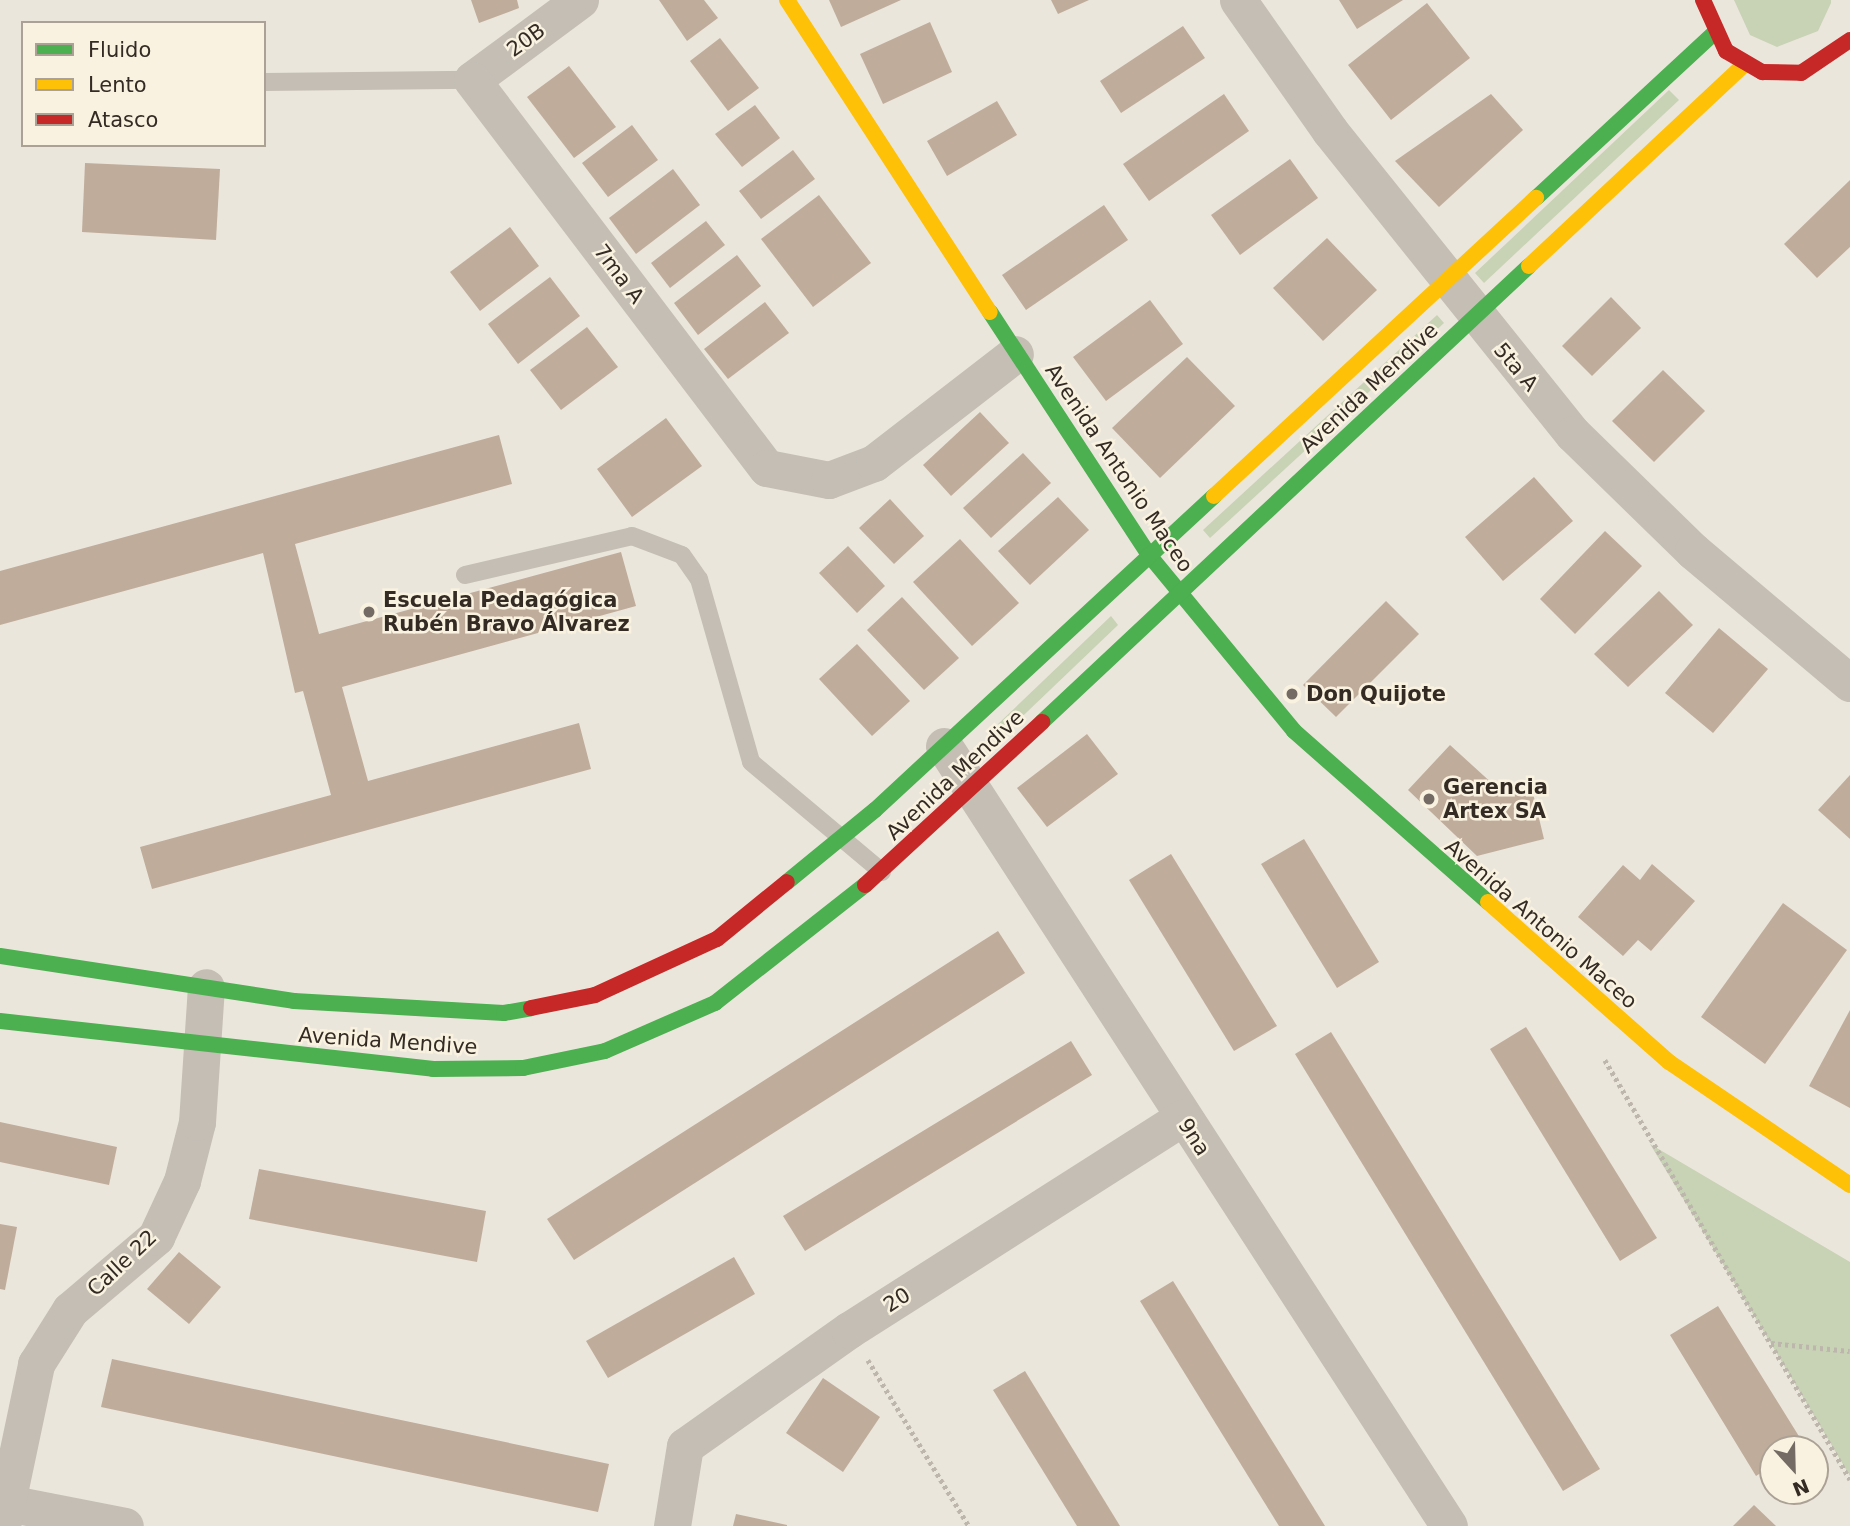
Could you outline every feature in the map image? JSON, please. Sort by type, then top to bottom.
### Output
[{"type":"street","name":"20B","points":[[472,80],[580,0]]},
{"type":"street","name":"Avenida Antonio Maceo","points":[[787,0],[1015,354],[1149,555],[1294,731],[1480,900],[1669,1062],[1850,1185]]},
{"type":"street","name":"5ta A","points":[[1238,0],[1446,280],[1573,434],[1693,551],[1850,683]]},
{"type":"street","points":[[1703,0],[1713,33],[1744,65],[1801,73],[1845,56]]},
{"type":"street","name":"Avenida Mendive","points":[[0,956],[294,1001],[504,1013],[595,995],[717,939],[841,838],[944,746],[1713,33]]},
{"type":"street","name":"Avenida Mendive","points":[[0,1021],[203,1048],[433,1069],[523,1068],[605,1051],[715,1003],[882,872],[1181,595],[1744,65]]},
{"type":"street","name":"7ma A","points":[[472,80],[767,468],[829,480],[874,463],[1015,354]]},
{"type":"street","name":"9na","points":[[944,746],[975,786],[1182,1118],[1449,1526]]},
{"type":"street","name":"Calle 22","points":[[5,1514],[36,1364],[70,1310],[156,1237],[182,1181],[197,1122],[206,986]]},
{"type":"street","name":"20","points":[[672,1526],[685,1446],[849,1330],[1182,1118]]},
{"type":"street","points":[[5,1514],[125,1526]]},
{"type":"lane","points":[[266,82],[472,80]]},
{"type":"lane","points":[[464,575],[632,536],[682,555],[699,579],[751,762],[882,872]]},
{"type":"path","points":[[1599,1049],[1850,1480]]},
{"type":"path","points":[[849,1330],[969,1526]]},
{"type":"path","points":[[1770,1342],[1850,1351]]},
{"type":"green space","points":[[1734,0],[1831,0],[1831,3],[1818,31],[1777,47],[1750,35]]},
{"type":"green space","points":[[1669,90],[1679,100],[1484,283],[1475,273]]},
{"type":"green space","points":[[1437,315],[1444,323],[1210,538],[1203,530]]},
{"type":"green space","points":[[1111,616],[1118,625],[1006,732],[998,724]]},
{"type":"green space","points":[[1650,1144],[1850,1262],[1850,1476],[1829,1441],[1829,1435],[1826,1435]]},
{"type":"building","points":[[471,0],[517,0],[519,8],[479,23]]},
{"type":"building","points":[[659,0],[704,0],[718,18],[687,41]]},
{"type":"building","points":[[829,0],[901,0],[841,27]]},
{"type":"building","points":[[1051,0],[1089,0],[1058,14]]},
{"type":"building","points":[[1339,0],[1403,0],[1357,29]]},
{"type":"building","points":[[1427,3],[1470,58],[1391,120],[1348,65]]},
{"type":"building","points":[[930,22],[952,72],[883,104],[860,54]]},
{"type":"building","points":[[1183,26],[1205,58],[1121,113],[1100,81]]},
{"type":"building","points":[[720,38],[759,88],[728,111],[690,61]]},
{"type":"building","points":[[569,66],[616,127],[574,158],[527,97]]},
{"type":"building","points":[[1224,94],[1249,131],[1149,201],[1123,164]]},
{"type":"building","points":[[1491,94],[1523,130],[1439,207],[1395,161]]},
{"type":"building","points":[[997,101],[1017,135],[947,176],[927,141]]},
{"type":"building","points":[[755,105],[780,138],[742,167],[715,134]]},
{"type":"building","points":[[632,125],[658,160],[608,197],[582,163]]},
{"type":"building","points":[[793,150],[815,179],[761,219],[739,191]]},
{"type":"building","points":[[1290,159],[1318,198],[1240,255],[1211,215]]},
{"type":"building","points":[[85,163],[220,169],[216,240],[82,232]]},
{"type":"building","points":[[673,169],[700,205],[636,254],[609,218]]},
{"type":"building","points":[[1850,180],[1850,247],[1817,278],[1784,244]]},
{"type":"building","points":[[819,195],[871,263],[813,307],[761,239]]},
{"type":"building","points":[[1104,205],[1128,240],[1026,310],[1002,275]]},
{"type":"building","points":[[706,221],[725,245],[670,288],[651,263]]},
{"type":"building","points":[[510,227],[539,266],[480,311],[450,272]]},
{"type":"building","points":[[1327,238],[1377,290],[1323,341],[1273,288]]},
{"type":"building","points":[[737,255],[761,286],[698,335],[674,303]]},
{"type":"building","points":[[550,277],[580,316],[518,364],[488,324]]},
{"type":"building","points":[[1611,297],[1641,328],[1592,376],[1562,346]]},
{"type":"building","points":[[1150,300],[1183,344],[1106,401],[1073,357]]},
{"type":"building","points":[[765,302],[789,333],[728,379],[704,349]]},
{"type":"building","points":[[587,327],[618,367],[561,410],[530,370]]},
{"type":"building","points":[[1187,357],[1235,406],[1160,478],[1112,428]]},
{"type":"building","points":[[1663,370],[1705,411],[1654,462],[1612,421]]},
{"type":"building","points":[[980,412],[1009,443],[951,496],[923,465]]},
{"type":"building","points":[[666,418],[702,466],[632,517],[597,469]]},
{"type":"building","points":[[499,435],[512,484],[295,544],[319,634],[621,552],[636,606],[342,687],[368,781],[579,723],[591,769],[152,889],[140,847],[331,795],[303,691],[295,693],[263,553],[0,625],[0,571]]},
{"type":"building","points":[[1023,453],[1051,483],[991,538],[963,508]]},
{"type":"building","points":[[1534,477],[1573,521],[1503,581],[1465,537]]},
{"type":"building","points":[[1058,497],[1089,530],[1030,585],[998,551]]},
{"type":"building","points":[[890,499],[924,536],[894,564],[859,528]]},
{"type":"building","points":[[1605,531],[1642,566],[1575,634],[1540,599]]},
{"type":"building","points":[[960,539],[1019,603],[972,646],[913,582]]},
{"type":"building","points":[[848,546],[885,586],[857,613],[819,573]]},
{"type":"building","points":[[1659,591],[1693,625],[1628,687],[1594,654]]},
{"type":"building","points":[[902,597],[959,658],[924,690],[867,630]]},
{"type":"building","points":[[1386,601],[1419,634],[1336,717],[1303,685]]},
{"type":"building","points":[[1719,628],[1768,669],[1713,733],[1665,693]]},
{"type":"building","points":[[857,644],[910,701],[872,736],[819,679]]},
{"type":"building","points":[[1087,734],[1118,774],[1047,827],[1017,788]]},
{"type":"building","points":[[1450,745],[1506,796],[1532,789],[1544,839],[1477,856],[1408,790]]},
{"type":"building","points":[[1850,775],[1850,839],[1818,810]]},
{"type":"building","points":[[1304,839],[1379,962],[1337,988],[1261,864]]},
{"type":"building","points":[[1171,854],[1277,1026],[1234,1051],[1129,880]]},
{"type":"building","points":[[1652,864],[1695,901],[1651,951],[1638,940],[1623,956],[1578,917],[1623,865],[1640,880]]},
{"type":"building","points":[[1783,903],[1847,950],[1765,1064],[1701,1017]]},
{"type":"building","points":[[998,931],[1025,973],[574,1260],[547,1219]]},
{"type":"building","points":[[1850,1010],[1850,1108],[1809,1086]]},
{"type":"building","points":[[1526,1027],[1657,1238],[1620,1261],[1490,1049]]},
{"type":"building","points":[[1331,1032],[1600,1469],[1563,1491],[1295,1054]]},
{"type":"building","points":[[1071,1041],[1092,1075],[805,1251],[783,1216]]},
{"type":"building","points":[[0,1122],[117,1147],[109,1185],[0,1162]]},
{"type":"building","points":[[259,1169],[486,1211],[477,1262],[249,1219]]},
{"type":"building","points":[[0,1224],[17,1227],[5,1290],[0,1289]]},
{"type":"building","points":[[179,1252],[221,1287],[189,1324],[147,1289]]},
{"type":"building","points":[[734,1257],[755,1294],[608,1378],[586,1341]]},
{"type":"building","points":[[1173,1281],[1325,1526],[1279,1526],[1140,1301]]},
{"type":"building","points":[[1718,1306],[1798,1435],[1759,1435],[1759,1474],[1756,1476],[1670,1335]]},
{"type":"building","points":[[112,1359],[609,1464],[598,1512],[101,1407]]},
{"type":"building","points":[[1025,1371],[1120,1526],[1077,1526],[993,1390]]},
{"type":"building","points":[[823,1378],[880,1417],[843,1472],[786,1433]]},
{"type":"building","points":[[1754,1505],[1776,1526],[1733,1526]]},
{"type":"building","points":[[736,1514],[787,1525],[787,1526],[733,1526]]},
{"type":"traffic: fast","points":[[1536,198],[1713,34]]},
{"type":"traffic: fast","points":[[1042,722],[1529,266]]},
{"type":"traffic: fast","points":[[990,312],[1149,555],[1294,731],[1488,902]]},
{"type":"traffic: fast","points":[[787,882],[875,810],[1214,496]]},
{"type":"traffic: fast","points":[[0,1021],[433,1069],[523,1068],[605,1051],[715,1003],[865,885]]},
{"type":"traffic: fast","points":[[0,956],[294,1001],[504,1013],[531,1008]]},
{"type":"traffic: slow","points":[[787,0],[990,312]]},
{"type":"traffic: slow","points":[[1529,266],[1744,65]]},
{"type":"traffic: slow","points":[[1214,496],[1536,198]]},
{"type":"traffic: slow","points":[[1488,902],[1669,1062],[1850,1185]]},
{"type":"traffic: jam","points":[[1703,0],[1726,51],[1762,72],[1801,73],[1850,40]]},
{"type":"traffic: jam","points":[[865,885],[1042,722]]},
{"type":"traffic: jam","points":[[531,1008],[595,995],[717,939],[787,882]]},
{"type":"place","name":"Escuela Pedagógica Rubén Bravo Álvarez","points":[[369,612]]},
{"type":"place","name":"Don Quijote","points":[[1292,694]]},
{"type":"place","name":"Gerencia Artex SA","points":[[1429,799]]}]
